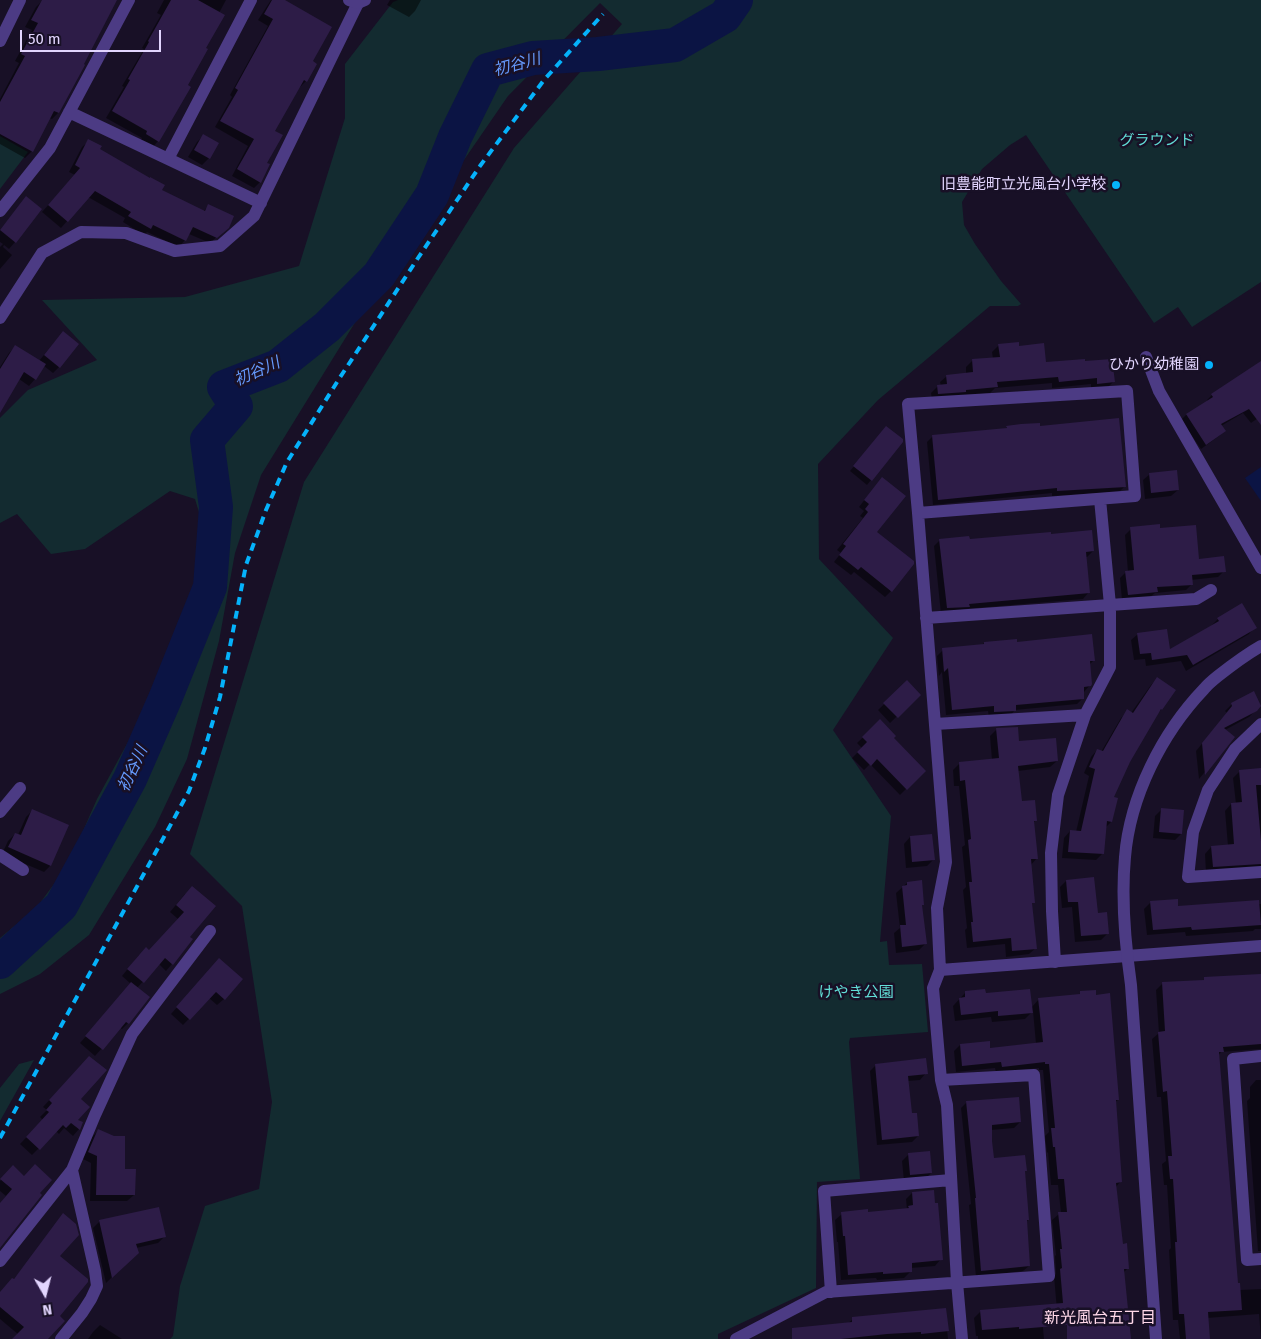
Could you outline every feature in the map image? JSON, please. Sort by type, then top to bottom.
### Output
[{"type":"street","points":[[0,41],[20,0]]},
{"type":"street","points":[[0,211],[50,148],[129,0]]},
{"type":"street","points":[[168,159],[251,0]]},
{"type":"street","points":[[0,318],[42,253],[81,232],[126,233],[176,251],[220,246],[254,216],[357,1]]},
{"type":"street","points":[[69,112],[261,203]]},
{"type":"street","points":[[1146,357],[1159,391],[1261,568]]},
{"type":"street","points":[[918,513],[1135,496],[1127,391],[908,404],[946,862],[937,908],[940,970],[934,988],[941,1080],[947,1105],[950,1180],[962,1339]]},
{"type":"street","points":[[1055,962],[1051,853],[1058,795],[1085,715],[1110,667],[1110,605],[1100,499]]},
{"type":"street","points":[[926,618],[1196,599],[1211,590]]},
{"type":"street","points":[[1156,1339],[1131,985],[1127,955],[1123,889],[1125,855],[1130,825],[1138,797],[1152,761],[1174,726],[1204,688],[1243,656],[1261,646]]},
{"type":"street","points":[[935,724],[1085,715]]},
{"type":"street","points":[[1261,724],[1235,749],[1208,790],[1193,832],[1188,877],[1261,872]]},
{"type":"street","points":[[0,812],[20,788]]},
{"type":"street","points":[[0,855],[23,870]]},
{"type":"street","points":[[0,1261],[72,1170],[132,1034],[210,931]]},
{"type":"street","points":[[940,970],[1261,946]]},
{"type":"street","points":[[1261,1056],[1233,1059],[1247,1260],[1261,1259]]},
{"type":"street","points":[[736,1339],[826,1292],[1049,1276],[1034,1075],[941,1080]]},
{"type":"street","points":[[61,1339],[82,1313],[97,1286],[96,1271],[72,1170]]},
{"type":"street","points":[[831,1292],[824,1191],[950,1180]]},
{"type":"green space","points":[[398,0],[1261,0],[1261,282],[1192,327],[1178,307],[1154,323],[1026,135],[1010,145],[982,169],[962,202],[964,225],[1001,281],[1021,304],[1018,306],[990,306],[878,400],[818,464],[819,559],[893,638],[833,730],[891,816],[880,942],[887,941],[889,965],[922,964],[928,1032],[850,1038],[860,1179],[817,1182],[816,1288],[718,1334],[718,1339],[170,1339],[173,1336],[180,1286],[205,1206],[259,1189],[272,1102],[242,906],[190,854],[304,482],[514,148],[622,24],[600,3],[508,96],[380,282],[261,475],[235,553],[219,641],[187,759],[155,827],[89,935],[40,974],[0,994],[0,938],[37,907],[68,865],[97,799],[141,718],[172,667],[200,591],[207,539],[195,499],[170,491],[85,549],[51,554],[17,514],[0,523],[0,418],[28,390],[97,360],[42,300],[185,297],[299,266],[345,118],[345,64],[393,2]]},
{"type":"green space","points":[[0,136],[28,152],[0,189]]},
{"type":"green space","points":[[34,1060],[0,1121],[0,1088],[19,1064]]},
{"type":"shaded area","points":[[1261,467],[1261,501],[1245,478]]},
{"type":"building","points":[[42,0],[117,0],[59,113],[54,111],[33,152],[0,134],[0,102],[25,56],[21,54],[38,23],[31,20]]},
{"type":"building","points":[[171,0],[198,0],[225,15],[188,85],[191,87],[159,142],[146,134],[147,131],[112,111]]},
{"type":"building","points":[[272,0],[285,0],[332,27],[313,61],[317,64],[307,82],[304,80],[275,131],[283,135],[267,163],[270,164],[261,183],[237,169],[254,139],[220,121],[238,90],[235,88],[273,19],[264,14]]},
{"type":"building","points":[[203,134],[219,143],[210,159],[194,150]]},
{"type":"building","points":[[88,139],[102,146],[100,149],[165,185],[162,190],[205,211],[208,204],[234,216],[229,228],[217,238],[193,227],[186,241],[153,225],[151,229],[128,216],[131,212],[95,191],[68,222],[48,205],[80,168],[75,165]]},
{"type":"building","points":[[26,196],[42,209],[16,243],[0,230]]},
{"type":"building","points":[[63,331],[79,344],[60,368],[44,355]]},
{"type":"building","points":[[1019,342],[1019,346],[1044,343],[1046,362],[1112,359],[1115,382],[1097,384],[1097,378],[1059,382],[1058,377],[997,382],[998,387],[938,394],[937,385],[947,384],[946,375],[973,372],[972,359],[1000,357],[998,344]]},
{"type":"building","points":[[15,345],[46,364],[36,380],[24,372],[0,413],[0,369]]},
{"type":"building","points":[[1261,361],[1261,425],[1249,409],[1221,424],[1226,431],[1206,445],[1186,414],[1213,397],[1211,394]]},
{"type":"building","points":[[1119,418],[1126,487],[1057,491],[1057,488],[938,500],[932,435],[1007,428],[1006,426],[1021,424],[1040,423],[1040,426]]},
{"type":"building","points":[[886,426],[903,439],[903,442],[872,481],[853,466]]},
{"type":"building","points":[[1177,470],[1179,490],[1151,493],[1149,473]]},
{"type":"building","points":[[882,477],[906,496],[877,532],[914,561],[914,564],[892,592],[861,567],[858,570],[839,555],[846,546],[843,544],[868,512],[865,509],[869,504],[864,500]]},
{"type":"building","points":[[1160,524],[1160,528],[1196,525],[1199,559],[1224,556],[1226,572],[1192,575],[1193,585],[1157,587],[1158,592],[1128,595],[1125,571],[1134,570],[1130,527]]},
{"type":"building","points":[[1092,530],[1094,551],[1086,552],[1090,593],[969,604],[970,607],[947,608],[939,539],[969,536],[970,539]]},
{"type":"building","points":[[1242,603],[1257,628],[1193,665],[1187,655],[1152,660],[1151,653],[1140,654],[1137,633],[1167,629],[1170,649],[1219,621],[1217,618]]},
{"type":"building","points":[[1092,634],[1095,661],[1090,661],[1092,684],[1091,686],[1084,687],[1084,699],[1016,705],[1016,711],[994,712],[994,706],[952,710],[948,668],[944,672],[942,648],[984,644],[984,642],[1017,639],[1017,642]]},
{"type":"building","points":[[1157,677],[1176,690],[1161,709],[1130,762],[1114,797],[1118,798],[1112,822],[1107,821],[1104,854],[1068,852],[1070,830],[1081,831],[1095,769],[1089,767],[1097,749],[1103,751],[1127,709],[1133,713]]},
{"type":"building","points":[[907,680],[921,695],[898,718],[883,703]]},
{"type":"building","points":[[1254,691],[1261,706],[1257,711],[1224,728],[1235,737],[1205,775],[1202,743],[1232,706],[1231,703]]},
{"type":"building","points":[[880,719],[896,736],[894,738],[926,771],[907,790],[877,759],[871,766],[857,752],[867,742],[862,737]]},
{"type":"building","points":[[1018,727],[1019,741],[1056,738],[1058,761],[1018,766],[1022,801],[1035,800],[1037,821],[1034,821],[1038,859],[1031,859],[1035,903],[1032,903],[1037,949],[1012,951],[1011,938],[973,942],[969,882],[972,882],[968,840],[971,839],[965,780],[960,781],[959,762],[999,758],[996,728]]},
{"type":"building","points":[[1261,768],[1261,785],[1256,785],[1261,864],[1213,867],[1211,846],[1234,844],[1231,803],[1242,802],[1239,770]]},
{"type":"building","points":[[1161,808],[1184,810],[1182,834],[1159,832]]},
{"type":"building","points":[[32,809],[69,825],[51,866],[8,847],[15,833],[21,835]]},
{"type":"building","points":[[932,834],[935,860],[912,862],[910,836]]},
{"type":"building","points":[[1094,877],[1098,913],[1107,912],[1109,934],[1081,936],[1078,902],[1068,902],[1066,880]]},
{"type":"building","points":[[922,880],[924,905],[922,905],[927,944],[902,947],[900,925],[906,925],[902,886],[907,885],[907,882]]},
{"type":"building","points":[[192,886],[216,906],[190,937],[193,939],[173,965],[165,958],[144,983],[127,969],[146,947],[149,950],[184,912],[176,905]]},
{"type":"building","points":[[1178,899],[1178,906],[1259,900],[1261,925],[1192,930],[1191,927],[1153,930],[1150,901]]},
{"type":"building","points":[[219,958],[243,979],[225,1000],[216,992],[190,1020],[176,1007]]},
{"type":"building","points":[[1261,974],[1261,1044],[1223,1047],[1224,1052],[1219,1052],[1238,1283],[1240,1283],[1242,1310],[1208,1312],[1210,1339],[1186,1339],[1184,1314],[1179,1314],[1173,1179],[1170,1179],[1168,1156],[1172,1156],[1167,1091],[1163,1092],[1158,1032],[1165,1031],[1162,982],[1204,980],[1204,977]]},
{"type":"building","points":[[131,982],[150,997],[129,1024],[126,1022],[103,1050],[85,1036]]},
{"type":"building","points":[[985,989],[986,993],[1030,989],[1033,1013],[998,1016],[998,1011],[961,1015],[959,998],[965,997],[965,991]]},
{"type":"building","points":[[1096,990],[1096,995],[1110,993],[1119,1100],[1116,1100],[1122,1182],[1116,1183],[1123,1244],[1127,1243],[1129,1269],[1124,1269],[1131,1339],[1067,1339],[1067,1325],[982,1330],[980,1310],[1063,1303],[1060,1269],[1062,1268],[1060,1249],[1062,1249],[1058,1212],[1067,1212],[1064,1179],[1058,1179],[1055,1147],[1053,1147],[1051,1128],[1055,1128],[1049,1064],[1045,1064],[1045,1062],[1002,1067],[1001,1062],[962,1066],[960,1044],[990,1041],[990,1048],[1043,1042],[1038,998],[1080,994],[1080,991]]},
{"type":"building","points":[[89,1056],[107,1070],[81,1099],[90,1107],[78,1120],[83,1122],[80,1130],[71,1123],[66,1128],[63,1125],[40,1150],[26,1137],[49,1112],[46,1110],[52,1103],[49,1100]]},
{"type":"building","points":[[926,1058],[928,1074],[908,1076],[912,1113],[917,1113],[919,1136],[882,1140],[875,1064]]},
{"type":"building","points":[[1019,1097],[1021,1122],[992,1125],[992,1141],[994,1158],[1025,1155],[1030,1266],[981,1271],[966,1101]]},
{"type":"building","points":[[98,1129],[114,1136],[125,1136],[125,1169],[136,1169],[135,1195],[96,1195],[97,1156],[88,1152]]},
{"type":"building","points":[[930,1151],[932,1173],[910,1175],[908,1153]]},
{"type":"building","points":[[35,1164],[52,1180],[40,1193],[42,1195],[0,1248],[0,1203],[12,1189],[0,1179],[13,1165],[24,1176]]},
{"type":"building","points":[[934,1190],[935,1203],[938,1203],[943,1260],[912,1263],[912,1272],[848,1275],[841,1212],[868,1209],[868,1212],[909,1208],[908,1206],[913,1205],[912,1192]]},
{"type":"building","points":[[159,1207],[166,1237],[136,1244],[139,1253],[112,1278],[99,1220]]},
{"type":"building","points":[[63,1213],[76,1224],[79,1235],[60,1256],[88,1279],[88,1282],[60,1316],[65,1321],[48,1339],[12,1339],[24,1327],[0,1307],[0,1292],[12,1278],[14,1279]]},
{"type":"building","points":[[946,1308],[949,1331],[921,1334],[921,1332],[887,1334],[841,1339],[792,1339],[792,1328],[852,1322],[852,1317]]},
{"type":"waterway","name":"初谷川","points":[[0,962],[61,906],[130,779],[165,699],[210,587],[216,507],[207,440],[236,406],[224,387],[278,366],[327,327],[379,275],[432,195],[455,137],[488,70],[533,58],[598,54],[675,45],[725,16],[736,0]]},
{"type":"railway","points":[[0,1138],[189,791],[205,748],[220,697],[246,565],[266,510],[287,462],[339,379],[480,166],[544,80],[603,14]]},
{"type":"place","name":"旧豊能町立光風台小学校","points":[[1116,185]]},
{"type":"place","name":"ひかり幼稚園","points":[[1209,365]]},
{"type":"district","name":"新光風台五丁目","points":[[1100,1319]]},
{"type":"park label","name":"グラウンド","points":[[1157,141]]},
{"type":"park label","name":"けやき公園","points":[[856,993]]}]
